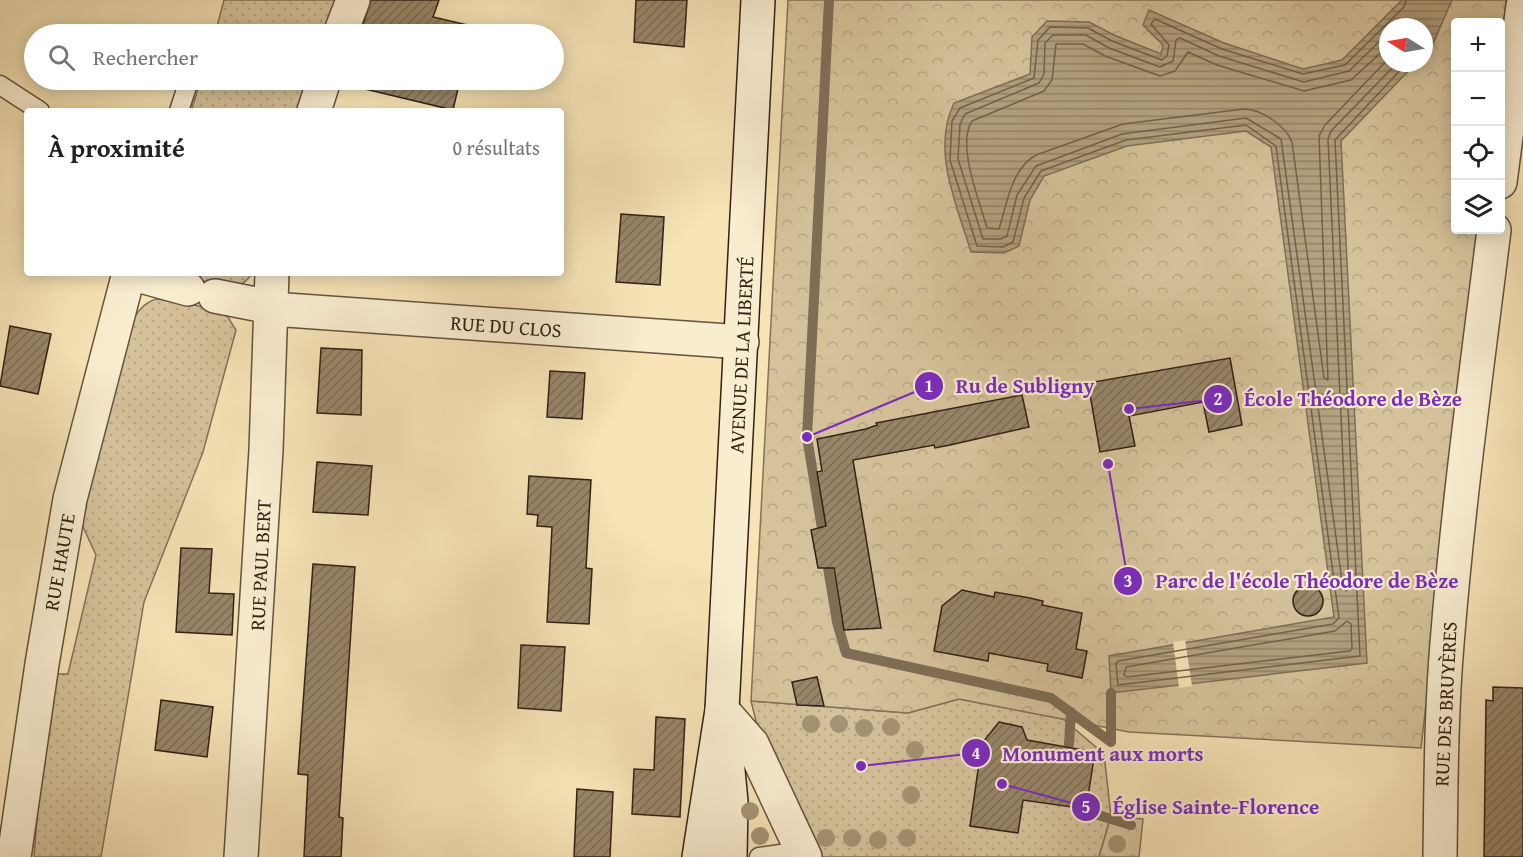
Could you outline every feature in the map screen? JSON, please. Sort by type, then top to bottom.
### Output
[{"type":"street","points":[[344,24],[353,0]]},
{"type":"street","name":"AVENUE DE LA LIBERTÉ","points":[[699,857],[722,710],[758,0]]},
{"type":"street","points":[[1500,180],[1523,6]]},
{"type":"street","points":[[315,108],[321,90]]},
{"type":"street","name":"RUE DES BRUYÈRES","points":[[1440,857],[1442,732],[1448,634],[1460,499],[1493,234]]},
{"type":"street","name":"RUE HAUTE","points":[[14,857],[42,664],[70,500],[128,276]]},
{"type":"street","points":[[140,276],[270,308]]},
{"type":"street","name":"RUE PAUL BERT","points":[[241,857],[266,462],[272,276]]},
{"type":"street","name":"RUE DU CLOS","points":[[270,308],[742,342]]},
{"type":"street","points":[[722,710],[752,744],[804,854]]},
{"type":"street","name":"AVENUE DE LA LIBERTÉ","points":[[722,710],[731,802],[730,857]]},
{"type":"lane","points":[[0,85],[35,108]]},
{"type":"lane","points":[[180,108],[186,90]]},
{"type":"lane","points":[[759,857],[804,854]]},
{"type":"green space","points":[[224,0],[335,0],[327,24],[218,24]]},
{"type":"green space","points":[[788,0],[1506,0],[1504,18],[1451,18],[1451,234],[1480,234],[1421,748],[1129,732],[959,699],[908,713],[751,701]]},
{"type":"green space","points":[[198,90],[308,90],[302,108],[192,108]]},
{"type":"green space","points":[[190,276],[250,276],[239,285],[230,286]]},
{"type":"green space","points":[[156,299],[188,303],[226,314],[236,330],[203,452],[144,602],[101,857],[34,857],[49,674],[68,674],[96,555],[78,516],[128,327],[143,307]]},
{"type":"green space","points":[[959,699],[1063,719],[1104,754],[1111,816],[1099,857],[819,857],[760,737],[751,701],[908,713]]},
{"type":"green space","points":[[1111,816],[1143,819],[1139,857],[1099,857]]},
{"type":"water","points":[[1402,0],[1452,0],[1433,44],[1433,18],[1384,18]]},
{"type":"water","points":[[1149,10],[1224,43],[1303,69],[1342,60],[1379,23],[1379,72],[1407,72],[1341,141],[1367,663],[1111,693],[1109,656],[1334,617],[1271,147],[1246,131],[1127,146],[1044,176],[1030,200],[1019,246],[1004,253],[971,252],[953,197],[946,159],[945,140],[954,103],[1030,74],[1032,37],[1047,21],[1089,22],[1161,54],[1163,45],[1143,25]]},
{"type":"pier","points":[[1185,640],[1192,686],[1179,688],[1173,642]]},
{"type":"building","points":[[371,0],[439,0],[433,17],[463,24],[363,24]]},
{"type":"building","points":[[636,0],[687,0],[684,47],[634,42]]},
{"type":"building","points":[[369,90],[458,90],[453,108],[445,108]]},
{"type":"building","points":[[621,214],[664,217],[660,285],[616,282]]},
{"type":"building","points":[[10,326],[51,334],[38,394],[0,386]]},
{"type":"building","points":[[321,348],[362,350],[361,415],[317,413]]},
{"type":"building","points":[[1230,358],[1242,425],[1209,432],[1203,402],[1129,416],[1135,446],[1100,452],[1088,383]]},
{"type":"building","points":[[550,371],[585,373],[582,419],[547,417]]},
{"type":"building","points":[[1022,395],[1029,427],[935,448],[934,445],[853,460],[881,628],[844,630],[834,568],[818,568],[811,530],[826,526],[817,472],[822,471],[817,439],[866,429],[877,425],[876,423]]},
{"type":"building","points":[[317,462],[372,466],[368,515],[313,512]]},
{"type":"building","points":[[529,476],[591,480],[586,568],[592,569],[589,624],[547,622],[552,527],[537,526],[538,515],[527,514]]},
{"type":"building","points":[[181,548],[212,549],[209,593],[234,594],[232,635],[176,632]]},
{"type":"building","points":[[313,564],[355,567],[339,817],[343,818],[341,857],[304,857],[308,775],[298,774]]},
{"type":"building","points":[[1308,586],[1318,591],[1323,601],[1318,611],[1308,616],[1298,611],[1293,601],[1298,591]]},
{"type":"building","points":[[962,590],[994,597],[995,592],[1030,598],[1043,601],[1042,605],[1082,613],[1076,649],[1087,651],[1082,678],[1047,671],[1048,664],[989,653],[988,661],[934,651],[942,606]]},
{"type":"building","points":[[521,645],[565,647],[561,711],[518,708]]},
{"type":"building","points":[[817,677],[824,706],[797,705],[792,682]]},
{"type":"building","points":[[1493,687],[1523,688],[1523,857],[1484,857],[1486,700],[1493,701]]},
{"type":"building","points":[[161,700],[213,707],[207,757],[155,750]]},
{"type":"building","points":[[656,717],[685,719],[680,817],[632,814],[634,769],[654,770]]},
{"type":"building","points":[[999,722],[1022,727],[1027,740],[1095,752],[1086,809],[1023,800],[1018,833],[970,826],[979,763],[968,761]]},
{"type":"building","points":[[577,789],[613,792],[610,857],[574,857]]},
{"type":"waterway","points":[[824,541],[807,437],[829,0]]},
{"type":"waterway","points":[[826,556],[837,622],[846,653],[1051,698],[1111,742]]},
{"type":"waterway","points":[[1111,693],[1111,742]]},
{"type":"waterway","points":[[1069,744],[1071,712]]},
{"type":"waterway","points":[[1088,812],[1131,825]]},
{"type":"place","name":"École Théodore de Bèze","points":[[1129,409]]},
{"type":"place","name":"Ru de Subligny","points":[[807,437]]},
{"type":"place","name":"Parc de l'école Théodore de Bèze","points":[[1108,464]]},
{"type":"place","name":"Monument aux morts","points":[[861,766]]},
{"type":"place","name":"Église Sainte-Florence","points":[[1002,784]]}]
